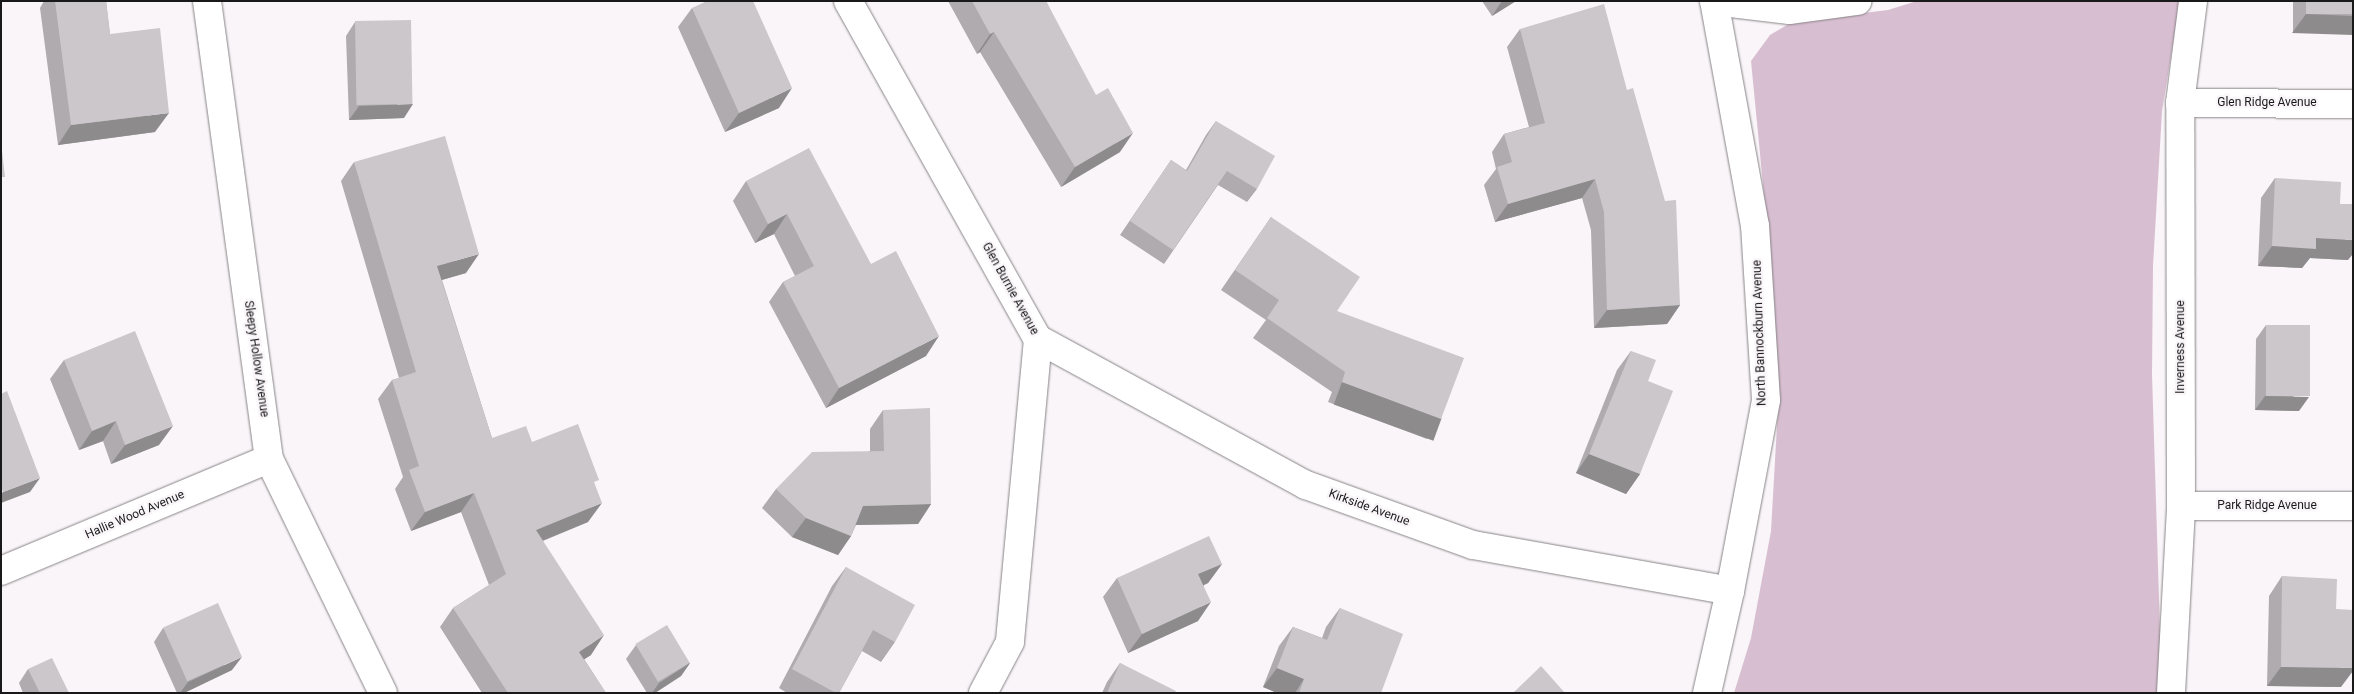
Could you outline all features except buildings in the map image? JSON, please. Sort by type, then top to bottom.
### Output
[{"type":"street","name":"Sleepy Hollow Avenue","points":[[207,1],[269,459],[383,693]]},
{"type":"street","name":"Glen Burnie Avenue","points":[[848,1],[1038,339],[1010,642],[982,693]]},
{"type":"street","points":[[1714,2],[1789,10],[1857,1]]},
{"type":"street","name":"Inverness Avenue","points":[[2171,693],[2181,506],[2180,103],[2193,1]]},
{"type":"street","name":"North Bannockburn Avenue","points":[[1707,693],[1730,591],[1766,400],[1756,226],[1714,2]]},
{"type":"street","name":"Glen Ridge Avenue","points":[[2180,103],[2353,104]]},
{"type":"street","name":"Kirkside Avenue","points":[[1038,339],[1315,488],[1473,545],[1730,591]]},
{"type":"street","name":"Hallie Wood Avenue","points":[[1,571],[269,459]]},
{"type":"street","name":"Park Ridge Avenue","points":[[2181,506],[2353,506]]},
{"type":"shaded area","points":[[1917,1],[2180,1],[2162,111],[2153,266],[2152,374],[2161,663],[2158,693],[1734,693],[1751,638],[1771,531],[1778,408],[1774,298],[1751,61],[1770,35],[1792,22],[1888,10]]}]
